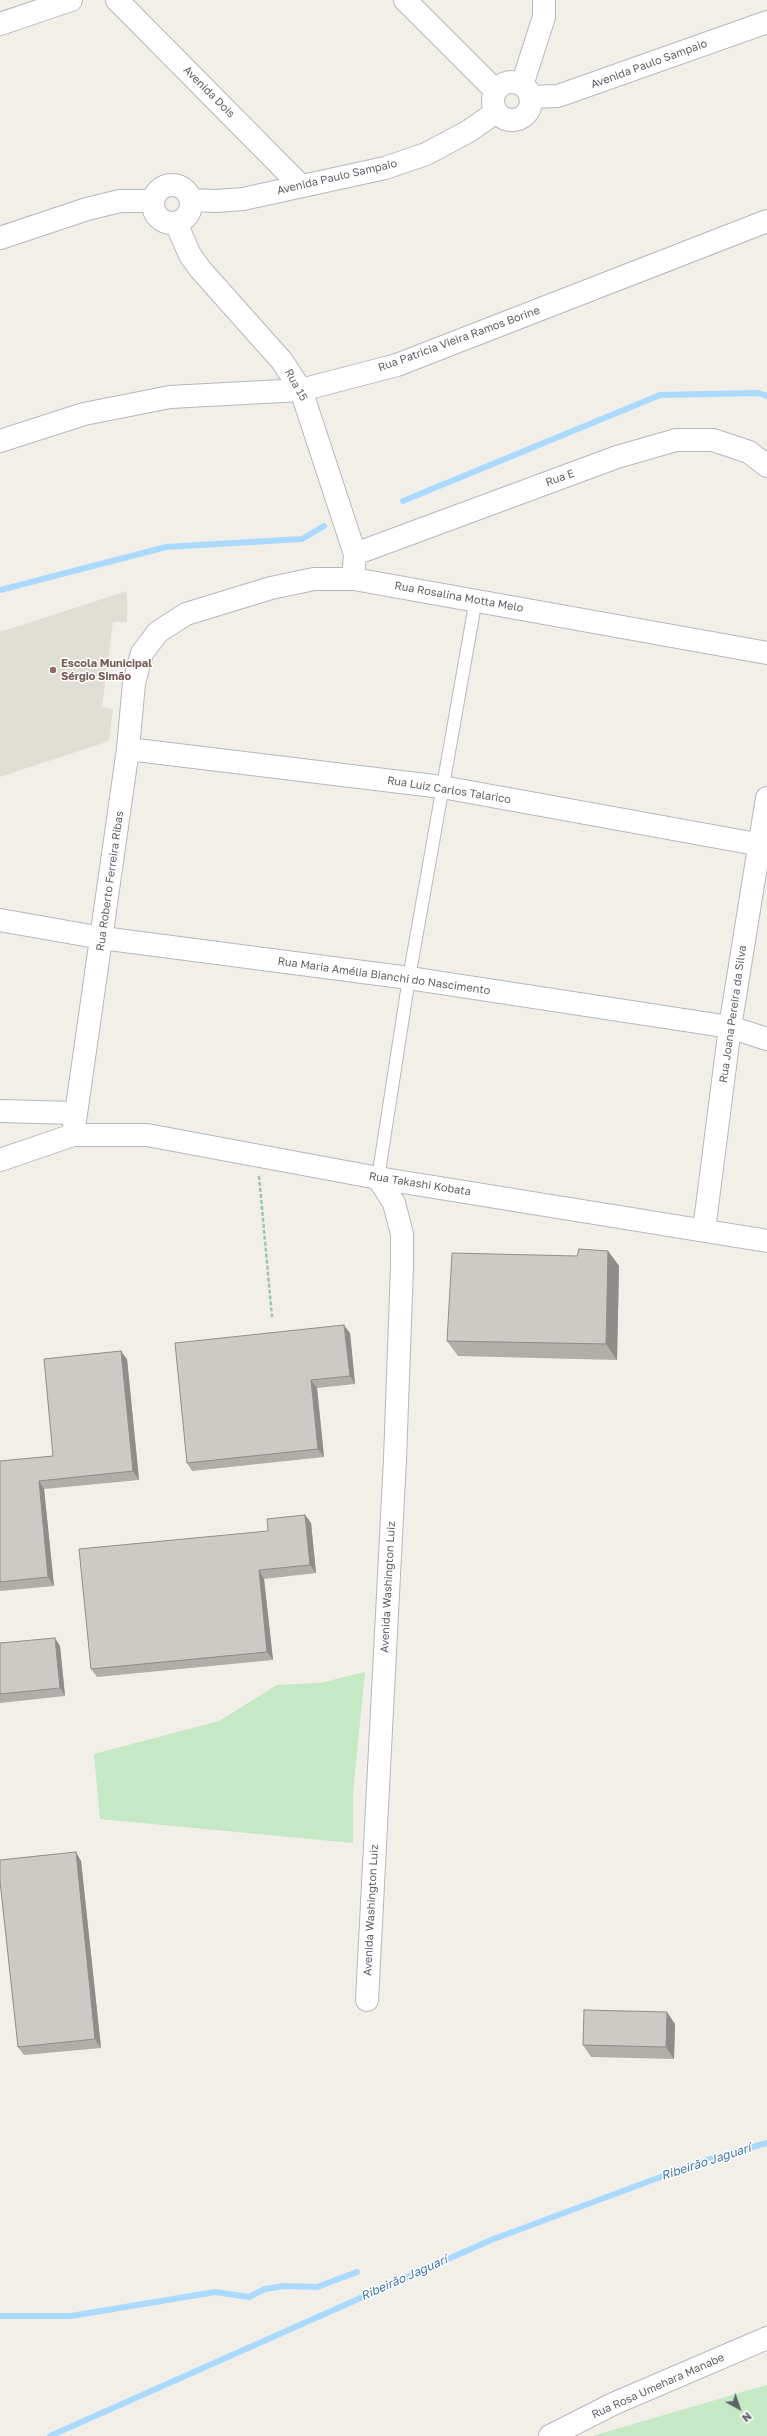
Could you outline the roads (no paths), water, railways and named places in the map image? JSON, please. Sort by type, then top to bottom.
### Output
[{"type":"street","points":[[0,24],[71,0]]},
{"type":"street","name":"Avenida Dois","points":[[117,0],[300,185]]},
{"type":"street","points":[[405,0],[496,102],[508,120],[523,117],[530,104],[526,91],[544,17],[544,0]]},
{"type":"street","name":"Avenida Paulo Sampaio","points":[[191,200],[216,201],[243,199],[300,185],[385,168],[426,154],[469,131],[496,102],[507,83],[526,91],[558,96],[767,22]]},
{"type":"street","points":[[175,186],[188,193],[191,200],[188,214],[176,223],[169,223],[157,215],[153,201],[161,189],[175,186]]},
{"type":"street","points":[[0,238],[87,209],[120,201],[153,201]]},
{"type":"street","name":"Rua Patricia Vieira Ramos Borine","points":[[0,441],[84,414],[170,397],[243,391],[301,390],[397,365],[767,221]]},
{"type":"street","name":"Rua 15","points":[[176,223],[190,255],[200,269],[282,361],[301,390],[355,554],[354,579]]},
{"type":"street","name":"Rua E","points":[[355,554],[617,457],[676,440],[713,440],[749,452],[767,466]]},
{"type":"street","name":"Rua Rosalina Motta Melo","points":[[158,632],[186,614],[270,588],[314,579],[354,579],[476,599],[767,653]]},
{"type":"street","name":"Rua Roberto Ferreira Ribas","points":[[73,1135],[128,749],[134,683],[142,653],[158,632]]},
{"type":"street","name":"Rua Luiz Carlos Talarico","points":[[128,749],[442,787],[763,845]]},
{"type":"street","name":"Rua Joana Pereira da Silva","points":[[704,1230],[730,1028],[763,845],[767,798]]},
{"type":"street","name":"Rua Maria Amélia Bianchi do Nascimento","points":[[0,920],[102,938],[409,978],[730,1028],[767,1039]]},
{"type":"street","points":[[0,1111],[75,1113]]},
{"type":"street","points":[[0,1160],[73,1135]]},
{"type":"street","name":"Rua Takashi Kobata","points":[[73,1135],[147,1135],[378,1178],[767,1241]]},
{"type":"street","name":"Avenida Washington Luiz","points":[[367,2000],[395,1459],[402,1267],[402,1234],[394,1204],[378,1178]]},
{"type":"street","name":"Rua Rosa Umehara Manabe","points":[[550,2436],[613,2404],[767,2338]]},
{"type":"lane","points":[[378,1178],[409,978],[476,599]]},
{"type":"waterway","points":[[403,501],[660,395],[758,393],[767,396]]},
{"type":"waterway","points":[[0,590],[166,547],[302,539],[324,526]]},
{"type":"waterway","name":"Ribeirão Jaguarí","points":[[50,2436],[491,2240],[701,2162],[767,2143]]},
{"type":"waterway","points":[[0,2316],[71,2316],[215,2292],[249,2297],[265,2289],[284,2286],[317,2287],[357,2272]]},
{"type":"place","name":"Escola Municipal Sérgio Simão","points":[[53,670]]}]
